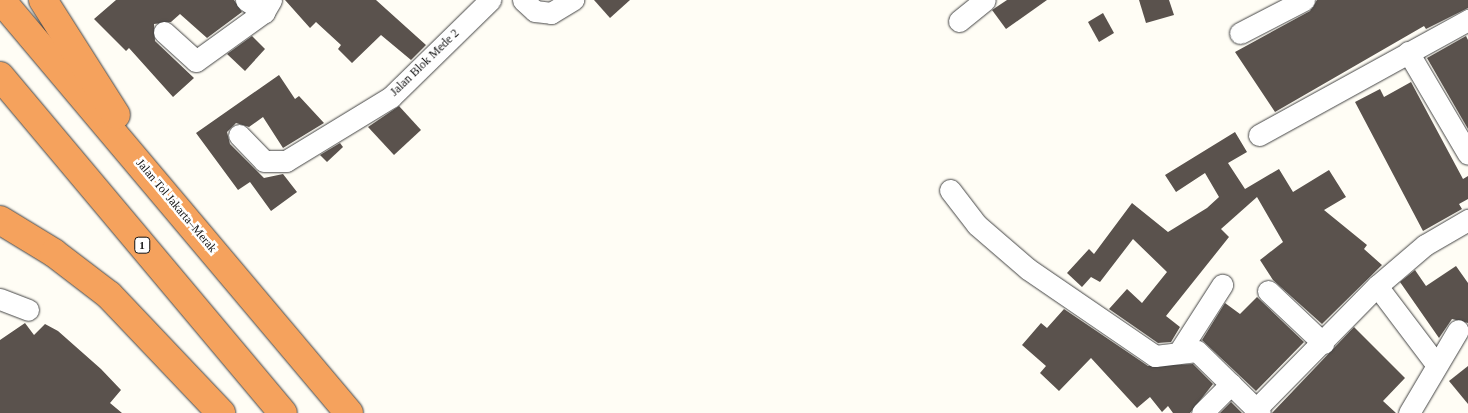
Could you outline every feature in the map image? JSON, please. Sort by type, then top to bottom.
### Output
[{"type":"highway","name":"Jalan Tol Jakarta–Merak","points":[[1,0],[349,413]]},
{"type":"highway","points":[[44,0],[160,187]]},
{"type":"highway","name":"1","points":[[0,76],[283,413]]},
{"type":"highway","points":[[0,220],[54,252],[109,295],[221,413]]},
{"type":"street","points":[[246,0],[267,6]]},
{"type":"street","name":"Jalan Blok Mede 2","points":[[238,135],[270,164],[286,161],[328,132],[390,97],[490,0]]},
{"type":"street","points":[[523,0],[535,11],[551,13],[573,0]]},
{"type":"street","points":[[958,21],[984,0]]},
{"type":"street","points":[[1240,33],[1304,0]]},
{"type":"street","points":[[164,32],[196,61],[267,6]]},
{"type":"street","points":[[1259,135],[1468,20]]},
{"type":"street","points":[[1408,52],[1468,154]]},
{"type":"street","points":[[950,190],[978,225],[1028,269],[1155,356],[1197,351],[1258,411],[1376,286],[1425,245],[1468,220]]},
{"type":"street","points":[[1179,352],[1222,285]]},
{"type":"street","points":[[1376,286],[1436,364]]},
{"type":"street","points":[[1268,291],[1323,343]]},
{"type":"street","points":[[0,299],[28,310]]},
{"type":"street","points":[[1409,413],[1436,364],[1458,330]]},
{"type":"street","points":[[1202,413],[1231,384]]},
{"type":"building","points":[[116,0],[234,0],[242,12],[207,38],[180,14],[171,22],[154,24],[155,41],[194,78],[173,97],[129,48],[126,51],[94,19]]},
{"type":"building","points":[[285,0],[376,0],[426,45],[411,60],[381,35],[352,63],[338,49],[341,45],[316,22],[310,28]]},
{"type":"building","points":[[594,0],[630,0],[610,18]]},
{"type":"building","points":[[1007,0],[1047,0],[1006,29],[992,10]]},
{"type":"building","points":[[1139,0],[1169,0],[1174,15],[1146,23]]},
{"type":"building","points":[[1317,0],[1468,0],[1468,8],[1426,29],[1424,26],[1275,112],[1235,52],[1310,11]]},
{"type":"building","points":[[1103,13],[1114,33],[1099,42],[1088,22]]},
{"type":"building","points":[[252,36],[265,49],[245,71],[227,54]]},
{"type":"building","points":[[1466,36],[1468,40],[1468,129],[1427,58]]},
{"type":"building","points":[[279,75],[295,99],[299,96],[324,123],[283,148],[263,117],[249,127],[236,123],[227,132],[230,144],[264,178],[283,174],[297,192],[271,211],[250,182],[238,190],[196,133]]},
{"type":"building","points":[[1411,82],[1463,179],[1468,176],[1468,199],[1459,204],[1462,209],[1423,231],[1355,102],[1380,89],[1384,97]]},
{"type":"building","points":[[399,106],[421,130],[394,155],[368,127]]},
{"type":"building","points":[[1235,132],[1247,152],[1228,163],[1245,189],[1279,169],[1293,192],[1329,170],[1346,197],[1324,210],[1367,245],[1364,249],[1382,265],[1322,324],[1273,280],[1260,260],[1283,242],[1257,197],[1221,229],[1229,237],[1166,316],[1180,327],[1171,342],[1158,343],[1109,309],[1127,289],[1142,303],[1167,272],[1133,239],[1100,282],[1091,277],[1082,287],[1067,273],[1089,249],[1094,254],[1132,203],[1168,232],[1207,208],[1219,197],[1205,173],[1176,192],[1165,175]]},
{"type":"building","points":[[340,143],[343,147],[327,162],[320,155]]},
{"type":"building","points":[[1456,266],[1468,283],[1468,323],[1452,319],[1439,338],[1400,282],[1415,270],[1426,286]]},
{"type":"building","points":[[1257,297],[1304,342],[1256,391],[1202,340],[1225,303],[1240,314]]},
{"type":"building","points":[[1064,309],[1148,366],[1193,364],[1213,384],[1190,413],[1173,413],[1168,406],[1162,412],[1150,397],[1137,408],[1091,358],[1059,391],[1040,373],[1046,366],[1022,345],[1041,323],[1047,328]]},
{"type":"building","points":[[25,323],[34,335],[45,324],[58,331],[101,369],[121,390],[110,403],[122,413],[0,413],[0,340]]},
{"type":"building","points":[[1354,327],[1405,378],[1383,401],[1396,413],[1272,413]]},
{"type":"building","points":[[1468,366],[1468,404],[1449,381]]},
{"type":"building","points":[[1231,402],[1242,413],[1220,413]]}]
